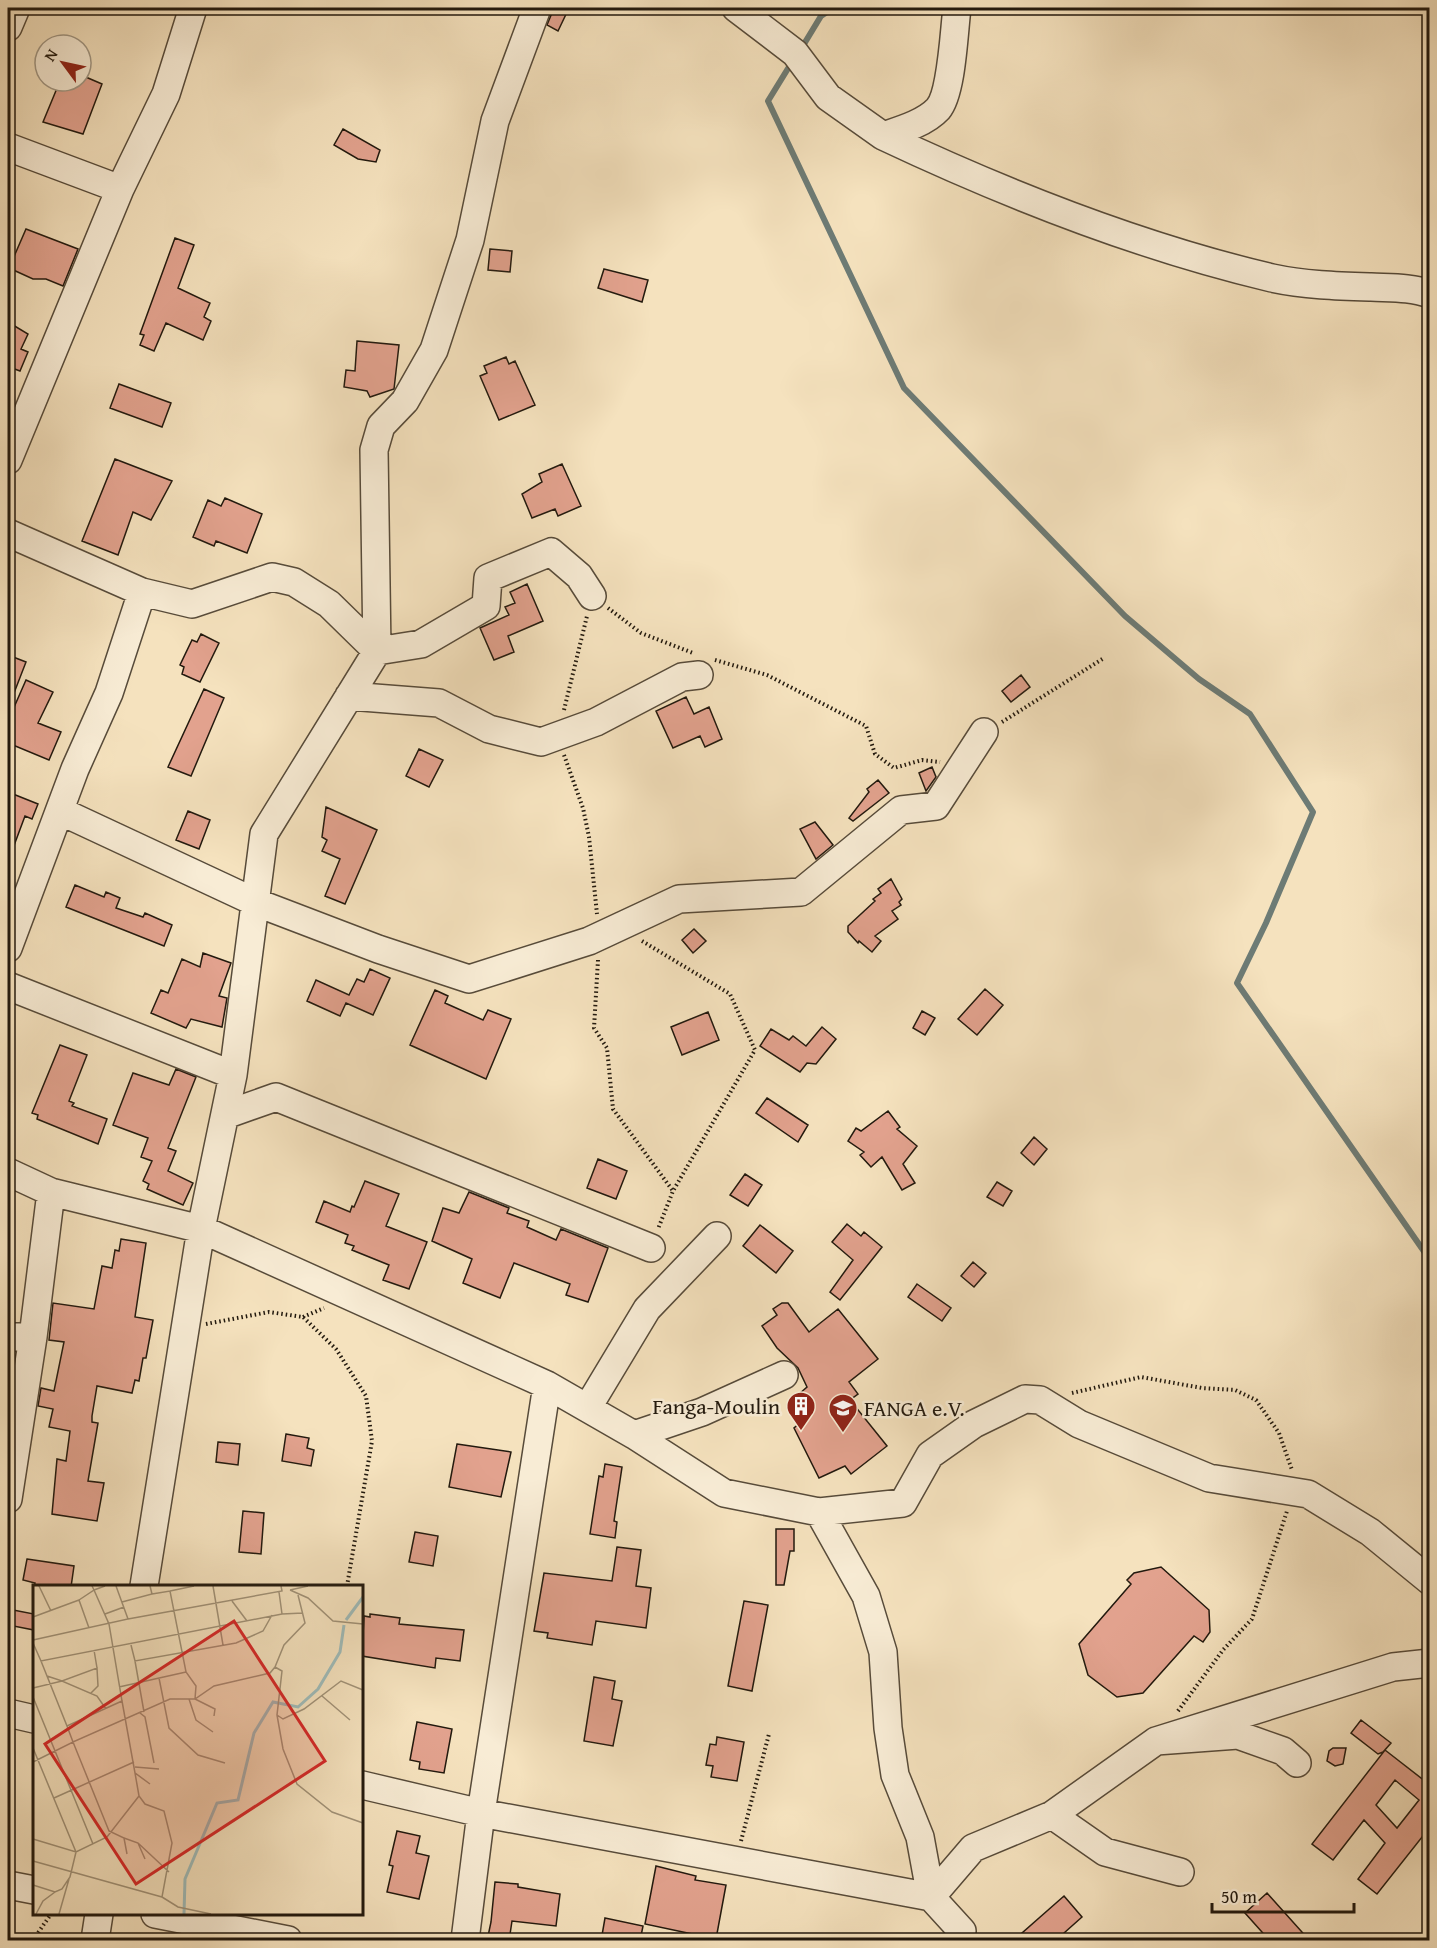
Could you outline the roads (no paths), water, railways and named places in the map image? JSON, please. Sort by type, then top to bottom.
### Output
[{"type":"street","points":[[8,27],[16,8]]},
{"type":"street","points":[[8,460],[120,189],[166,94],[193,8]]},
{"type":"street","points":[[144,1585],[201,1229],[233,1075],[264,834],[377,651],[374,450],[381,426],[405,401],[434,350],[470,240],[495,121],[537,8]]},
{"type":"street","points":[[736,8],[795,53],[828,97],[884,136],[1039,204],[1155,247],[1274,279],[1332,285],[1416,289],[1430,294]]},
{"type":"street","points":[[884,136],[909,128],[938,108],[950,72],[957,8]]},
{"type":"street","points":[[8,147],[120,189]]},
{"type":"street","points":[[8,533],[142,592],[192,604],[272,577],[294,582],[329,604],[377,651]]},
{"type":"street","points":[[377,651],[421,644],[459,623],[486,606],[488,578],[551,552],[579,576],[592,596]]},
{"type":"street","points":[[8,948],[60,811],[109,693],[142,592]]},
{"type":"street","points":[[349,696],[439,703],[489,729],[541,742],[596,722],[705,663]]},
{"type":"street","points":[[60,811],[255,902],[378,949],[469,979],[606,933],[679,899],[801,892],[901,810],[936,806],[984,732]]},
{"type":"street","points":[[8,986],[233,1075]]},
{"type":"street","points":[[225,1115],[276,1097],[651,1248]]},
{"type":"street","points":[[8,1172],[51,1192],[201,1229],[547,1385],[634,1435],[724,1493],[819,1512],[903,1503],[930,1455],[974,1424],[1024,1399],[1040,1400],[1078,1424],[1209,1478],[1308,1494],[1370,1532],[1430,1581]]},
{"type":"street","points":[[8,1499],[20,1337],[51,1192]]},
{"type":"street","points":[[588,1407],[647,1309],[717,1236]]},
{"type":"street","points":[[634,1435],[702,1412],[784,1375]]},
{"type":"street","points":[[465,1941],[481,1813],[547,1385]]},
{"type":"street","points":[[819,1512],[866,1596],[883,1652],[888,1728],[895,1775],[920,1837],[931,1897],[962,1931],[962,1941]]},
{"type":"street","points":[[931,1897],[973,1848],[1052,1815],[1156,1741],[1393,1667],[1430,1664]]},
{"type":"street","points":[[8,1713],[33,1719]]},
{"type":"street","points":[[1156,1741],[1238,1735],[1283,1751],[1297,1763]]},
{"type":"street","points":[[363,1785],[481,1813],[931,1897]]},
{"type":"street","points":[[1052,1815],[1105,1852],[1180,1872]]},
{"type":"street","points":[[8,1885],[33,1890]]},
{"type":"street","points":[[95,1941],[99,1915]]},
{"type":"street","points":[[160,1915],[288,1941]]},
{"type":"waterway","points":[[801,49],[821,16],[833,8]]},
{"type":"waterway","points":[[792,62],[768,101],[904,388],[1125,616],[1199,679],[1250,714],[1313,812],[1266,923],[1237,983],[1430,1260]]},
{"type":"place","name":"Fanga-Moulin","points":[[801,1432]]},
{"type":"place","name":"FANGA e.V.","points":[[843,1434]]}]
